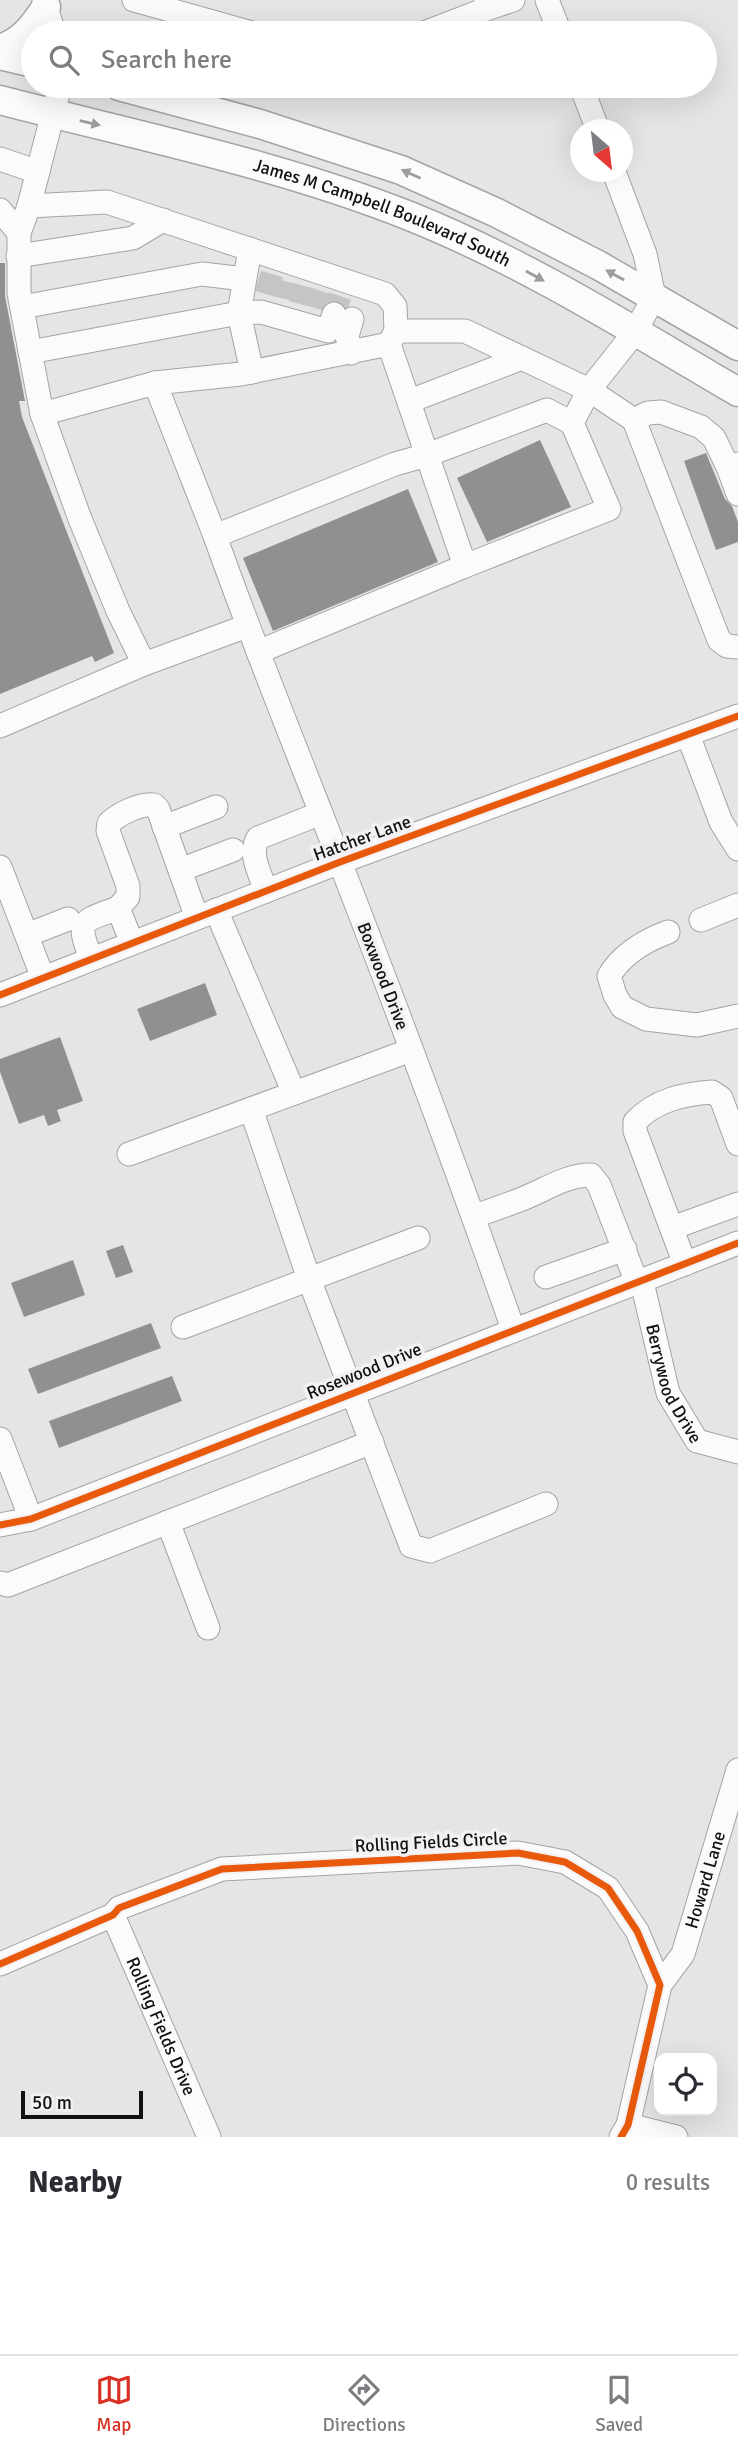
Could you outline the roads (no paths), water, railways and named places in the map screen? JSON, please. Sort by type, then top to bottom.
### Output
[{"type":"main road","points":[[0,49],[21,38]]},
{"type":"main road","points":[[0,55],[21,61]]},
{"type":"main road","points":[[162,98],[271,128],[401,170],[497,213],[738,345]]},
{"type":"main road","name":"James M Campbell Boulevard South","points":[[0,100],[175,143],[290,175],[411,217],[501,258],[738,392]]},
{"type":"street","points":[[134,0],[209,21]]},
{"type":"street","points":[[450,21],[487,4],[513,0]]},
{"type":"street","points":[[547,0],[556,21]]},
{"type":"street","points":[[57,98],[18,245],[22,307],[42,414],[80,519],[118,611],[144,664]]},
{"type":"street","points":[[586,98],[594,119]]},
{"type":"street","points":[[0,159],[38,173]]},
{"type":"street","points":[[572,423],[589,390],[635,332],[654,297],[645,254],[618,182]]},
{"type":"street","points":[[29,206],[107,202],[250,249],[311,301]]},
{"type":"street","points":[[0,210],[18,245]]},
{"type":"street","points":[[18,245],[133,238],[163,220]]},
{"type":"street","points":[[244,279],[250,249]]},
{"type":"street","points":[[22,307],[202,274],[244,279],[311,301],[393,338],[465,331],[522,358],[589,390],[634,419],[719,640],[727,646],[738,647]]},
{"type":"street","points":[[30,352],[311,301],[385,294],[395,306],[393,338],[427,455],[465,566]]},
{"type":"street","points":[[42,414],[155,383],[252,372],[311,301]]},
{"type":"street","points":[[252,372],[311,301]]},
{"type":"street","points":[[410,401],[522,358]]},
{"type":"street","name":"Boxwood Drive","points":[[155,383],[474,1216],[513,1329]]},
{"type":"street","points":[[215,536],[395,464],[427,455],[547,410],[572,423],[610,509],[258,652]]},
{"type":"street","points":[[634,419],[648,413],[661,412],[701,427],[714,439],[733,465],[738,494]]},
{"type":"street","points":[[0,726],[144,664],[247,626]]},
{"type":"street","name":"Hatcher Lane","points":[[0,995],[340,862],[738,716]]},
{"type":"street","points":[[688,735],[721,822],[738,849]]},
{"type":"street","points":[[91,959],[82,934],[83,925],[89,919],[118,908],[128,897],[128,887],[108,831],[109,823],[115,817],[147,804],[154,805],[158,809],[180,870],[207,914],[293,1093]]},
{"type":"street","points":[[164,827],[216,807]]},
{"type":"street","points":[[266,891],[253,851],[255,842],[258,838],[321,813]]},
{"type":"street","points":[[180,870],[233,849]]},
{"type":"street","points":[[0,867],[43,978]]},
{"type":"street","points":[[701,920],[738,905]]},
{"type":"street","points":[[118,908],[132,943]]},
{"type":"street","points":[[27,936],[68,919]]},
{"type":"street","points":[[668,932],[651,938],[617,962],[608,976],[622,1007],[646,1019],[697,1025],[738,1016]]},
{"type":"street","points":[[129,1154],[411,1050]]},
{"type":"street","points":[[685,1264],[635,1131],[635,1122],[645,1111],[685,1094],[712,1092],[721,1098],[738,1144]]},
{"type":"street","points":[[251,1109],[309,1279],[411,1546],[430,1551],[547,1504]]},
{"type":"street","name":"Berrywood Drive","points":[[474,1216],[556,1183],[581,1175],[591,1175],[599,1185],[640,1282],[668,1393],[697,1441],[738,1452]]},
{"type":"street","points":[[672,1228],[738,1204]]},
{"type":"street","points":[[183,1328],[418,1238]]},
{"type":"street","name":"Rosewood Drive","points":[[0,1525],[31,1519],[738,1243]]},
{"type":"street","points":[[546,1277],[625,1249]]},
{"type":"street","points":[[0,1439],[31,1519]]},
{"type":"street","points":[[0,1583],[8,1584],[372,1442]]},
{"type":"street","points":[[168,1522],[208,1628]]},
{"type":"street","name":"Howard Lane","points":[[660,1986],[683,1954],[738,1770]]},
{"type":"street","name":"Rolling Fields Circle","points":[[0,1964],[113,1915],[120,1908],[222,1870],[518,1853],[565,1862],[608,1888],[637,1931],[660,1986]]},
{"type":"street","name":"Rolling Fields Drive","points":[[113,1915],[209,2137]]},
{"type":"street","points":[[660,1986],[624,2131],[676,2137]]},
{"type":"tunnel","points":[[266,294],[272,274]]},
{"type":"tunnel","points":[[285,299],[289,282]]},
{"type":"tunnel","points":[[300,304],[305,286]]},
{"type":"tunnel","points":[[318,309],[324,292]]},
{"type":"tunnel","points":[[334,314],[340,296]]}]
